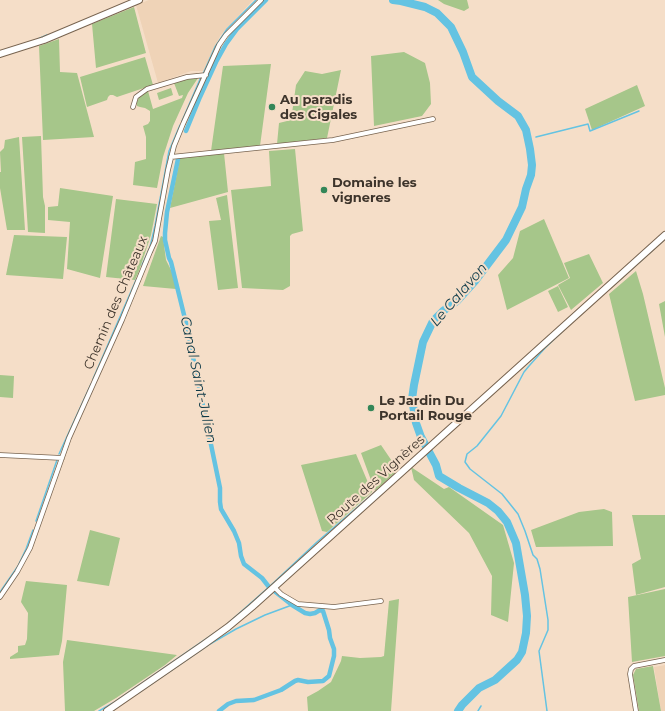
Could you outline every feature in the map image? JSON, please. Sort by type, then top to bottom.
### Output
[{"type":"street","points":[[0,54],[44,40],[139,0]]},
{"type":"street","name":"Chemin des Châteaux","points":[[0,598],[17,572],[30,548],[69,438],[125,314],[155,241],[171,157],[183,124],[219,45],[226,35],[261,0]]},
{"type":"street","points":[[133,107],[136,97],[147,89],[187,77],[206,75]]},
{"type":"street","points":[[171,157],[333,140],[433,119]]},
{"type":"street","name":"Route des Vignères","points":[[107,711],[228,627],[665,235]]},
{"type":"street","points":[[0,455],[62,458]]},
{"type":"street","points":[[272,589],[298,604],[334,607],[381,601]]},
{"type":"street","points":[[636,711],[630,674],[631,669],[634,666],[665,660]]},
{"type":"shaded area","points":[[149,0],[253,0],[220,36],[204,71],[191,71],[158,83],[136,5]]},
{"type":"shaded area","points":[[665,665],[665,711],[661,711],[654,667]]},
{"type":"green space","points":[[438,0],[467,0],[469,8],[464,11],[444,4]]},
{"type":"green space","points":[[134,7],[146,53],[96,68],[92,24]]},
{"type":"green space","points":[[59,39],[60,72],[77,73],[94,137],[43,140],[39,46]]},
{"type":"green space","points":[[404,52],[425,63],[430,83],[431,104],[422,116],[374,126],[371,56]]},
{"type":"green space","points":[[145,57],[153,85],[117,97],[110,95],[107,100],[87,107],[80,77]]},
{"type":"green space","points":[[271,64],[260,146],[211,151],[223,66]]},
{"type":"green space","points":[[341,70],[327,138],[277,144],[279,123],[291,120],[296,85],[305,71],[322,74]]},
{"type":"green space","points":[[198,78],[188,93],[173,126],[163,157],[157,188],[133,185],[135,162],[146,159],[146,137],[143,126],[148,124],[150,121],[150,111],[137,106],[140,95],[148,91],[153,109],[182,98],[183,95],[179,96],[174,83],[187,79]]},
{"type":"green space","points":[[637,85],[645,106],[592,130],[585,109]]},
{"type":"green space","points":[[171,88],[173,95],[159,100],[157,93]]},
{"type":"green space","points":[[41,136],[45,233],[28,232],[22,137]]},
{"type":"green space","points":[[19,137],[25,230],[7,230],[0,188],[0,152],[4,148],[5,140]]},
{"type":"green space","points":[[295,149],[303,231],[290,236],[290,286],[283,290],[242,288],[231,190],[271,186],[269,151]]},
{"type":"green space","points":[[224,153],[228,192],[170,208],[180,158]]},
{"type":"green space","points":[[60,188],[113,196],[100,278],[67,269],[70,222],[48,220],[48,207],[58,206]]},
{"type":"green space","points":[[227,195],[238,288],[218,290],[209,221],[221,220],[216,198]]},
{"type":"green space","points":[[116,199],[157,204],[151,235],[135,280],[106,277]]},
{"type":"green space","points":[[544,219],[569,278],[507,310],[498,275],[513,258],[520,231]]},
{"type":"green space","points":[[14,235],[67,237],[63,279],[6,275]]},
{"type":"green space","points":[[161,236],[163,237],[166,260],[173,274],[176,289],[143,286]]},
{"type":"green space","points":[[589,254],[603,283],[571,310],[558,285],[570,278],[564,263]]},
{"type":"green space","points":[[636,271],[643,294],[665,388],[665,395],[635,401],[609,294]]},
{"type":"green space","points":[[558,286],[568,307],[558,312],[548,291]]},
{"type":"green space","points":[[665,301],[665,337],[659,304]]},
{"type":"green space","points":[[0,375],[14,376],[13,398],[0,397]]},
{"type":"green space","points":[[381,445],[398,470],[375,491],[361,453]]},
{"type":"green space","points":[[356,454],[372,492],[327,532],[322,531],[301,465]]},
{"type":"green space","points":[[411,467],[444,489],[449,487],[503,525],[514,563],[508,622],[491,615],[492,576],[469,533],[414,480]]},
{"type":"green space","points":[[604,509],[612,512],[613,546],[536,547],[531,530],[579,512]]},
{"type":"green space","points":[[632,515],[665,515],[665,587],[636,595],[632,564],[641,559]]},
{"type":"green space","points":[[90,530],[120,538],[109,586],[77,581]]},
{"type":"green space","points":[[26,581],[67,585],[62,641],[59,655],[10,659],[10,657],[18,652],[18,646],[25,645],[27,639],[28,613],[21,602]]},
{"type":"green space","points":[[665,589],[665,656],[632,662],[628,597]]},
{"type":"green space","points":[[399,599],[391,711],[308,711],[307,697],[331,682],[342,656],[360,658],[384,656],[389,601]]},
{"type":"green space","points":[[67,640],[177,655],[165,665],[94,711],[65,711],[63,662]]},
{"type":"green space","points":[[653,666],[661,711],[639,711],[633,675],[636,669]]},
{"type":"waterway","points":[[203,74],[215,47],[227,29],[256,0]]},
{"type":"waterway","name":"Canal Saint-Julien","points":[[186,131],[216,62],[226,44],[237,29],[266,0]]},
{"type":"waterway","name":"Le Calavon","points":[[393,0],[425,7],[437,13],[451,27],[463,52],[472,77],[498,101],[518,116],[526,130],[532,165],[531,175],[522,207],[506,240],[475,281],[457,301],[443,311],[433,321],[423,342],[412,399],[416,423],[421,437],[436,465],[439,476],[488,503],[498,511],[507,522],[516,543],[525,595],[527,616],[526,633],[522,652],[517,660],[495,680],[479,688],[458,711]]},
{"type":"waterway","points":[[38,39],[47,35]]},
{"type":"waterway","points":[[182,121],[201,77]]},
{"type":"waterway","points":[[536,137],[588,124],[590,131],[639,111]]},
{"type":"waterway","points":[[142,265],[150,247],[155,226],[169,151],[180,125]]},
{"type":"waterway","name":"Canal Saint-Julien","points":[[178,159],[167,212],[165,240],[187,327],[220,488],[221,509],[234,531],[239,543],[244,564],[262,578],[269,587]]},
{"type":"waterway","points":[[614,285],[665,239]]},
{"type":"waterway","points":[[93,379],[136,280]]},
{"type":"waterway","points":[[547,711],[539,651],[548,630],[548,620],[537,559],[533,555],[518,514],[502,494],[470,469],[465,462],[467,454],[477,446],[501,416],[524,372],[545,348],[568,326]]},
{"type":"waterway","points":[[59,454],[91,384]]},
{"type":"waterway","points":[[36,521],[57,460]]},
{"type":"waterway","points":[[99,711],[113,703],[226,625],[317,542],[375,492]]},
{"type":"waterway","points":[[0,592],[18,566],[33,530]]},
{"type":"waterway","name":"Canal Saint-Julien","points":[[219,711],[228,704],[236,701],[254,700],[281,690],[298,680],[308,682],[323,681],[329,676],[334,656],[334,649],[323,611],[320,610],[310,614],[305,613],[273,590]]},
{"type":"waterway","points":[[137,694],[210,644],[236,629],[265,615],[292,605]]},
{"type":"waterway","points":[[478,711],[481,706]]},
{"type":"place","name":"Au paradis des Cigales","points":[[272,107]]},
{"type":"place","name":"Domaine les vigneres","points":[[324,190]]},
{"type":"place","name":"Le Jardin Du Portail Rouge","points":[[371,408]]}]
